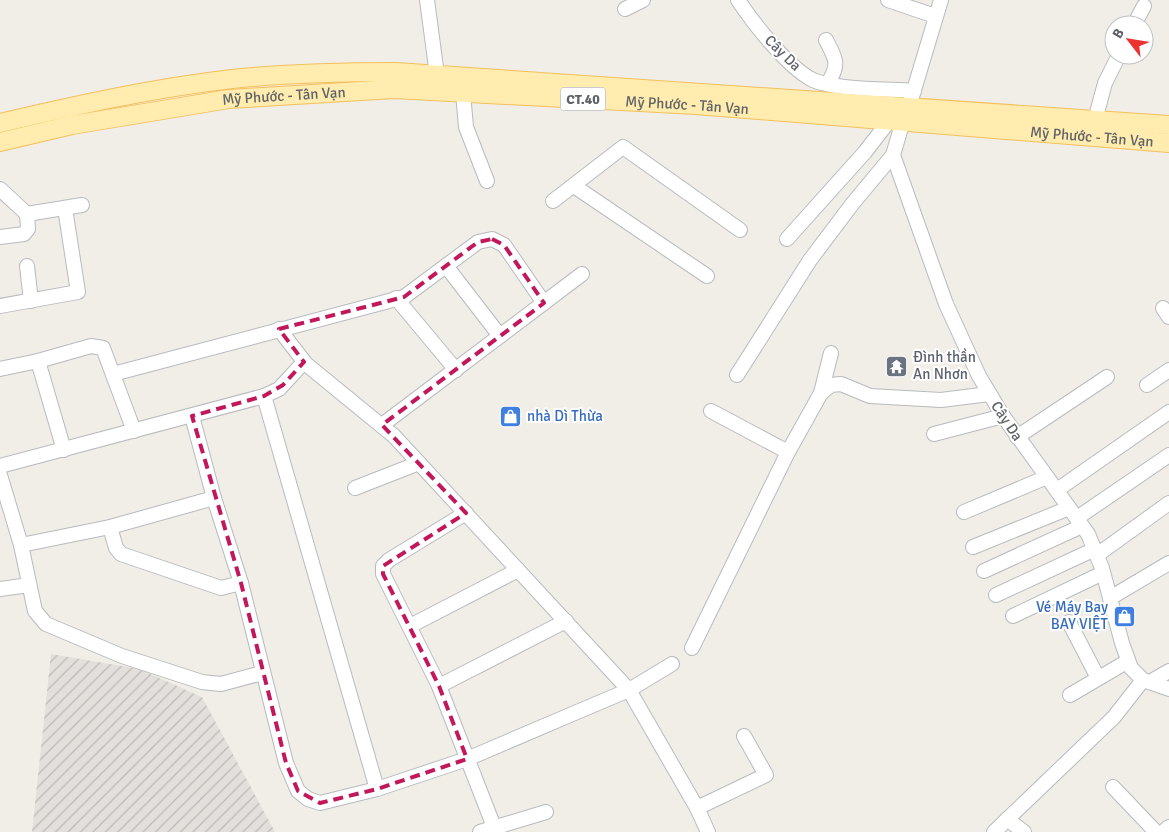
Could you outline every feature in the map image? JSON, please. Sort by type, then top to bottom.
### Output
[{"type":"main road","name":"Mỹ Phước - Tân Vạn","points":[[0,123],[96,101],[232,79],[321,72],[437,75],[808,100],[1169,143]]},
{"type":"main road","name":"Mỹ Phước - Tân Vạn","points":[[0,142],[72,125],[229,99],[394,89],[696,105],[904,110],[1169,125]]},
{"type":"street","points":[[427,0],[437,75]]},
{"type":"street","points":[[625,10],[643,0]]},
{"type":"street","name":"Cây Da","points":[[738,0],[746,13],[778,49],[812,79],[904,110]]},
{"type":"street","points":[[888,0],[935,16]]},
{"type":"street","points":[[737,375],[810,260],[852,203],[893,156],[904,110],[941,0]]},
{"type":"street","points":[[1139,15],[1144,6]]},
{"type":"street","points":[[826,40],[836,58],[835,71],[828,83]]},
{"type":"street","points":[[1095,120],[1105,84],[1114,65]]},
{"type":"street","points":[[808,100],[812,79]]},
{"type":"street","points":[[463,92],[466,127],[487,181]]},
{"type":"street","points":[[787,239],[904,110]]},
{"type":"street","points":[[553,201],[623,147],[740,230]]},
{"type":"street","name":"Cây Da","points":[[893,156],[946,304],[978,376],[1002,416],[1076,517],[1096,552],[1128,661],[1134,672],[1147,682]]},
{"type":"street","points":[[574,186],[706,276]]},
{"type":"street","points":[[0,189],[27,214],[28,229],[24,234],[0,237]]},
{"type":"street","points":[[27,214],[82,205]]},
{"type":"street","points":[[0,306],[78,292],[66,208]]},
{"type":"street","points":[[114,374],[404,296],[478,242],[492,239],[504,245],[544,303]]},
{"type":"street","points":[[27,266],[31,301]]},
{"type":"street","points":[[446,266],[500,336]]},
{"type":"street","points":[[382,425],[582,274]]},
{"type":"street","points":[[396,298],[456,370]]},
{"type":"street","points":[[280,329],[304,362],[382,425],[419,463],[629,690],[698,808],[708,832]]},
{"type":"street","points":[[0,369],[38,361],[91,346],[103,348],[134,431]]},
{"type":"street","points":[[692,648],[788,452],[821,393],[831,353]]},
{"type":"street","points":[[38,361],[64,450]]},
{"type":"street","points":[[0,466],[264,396],[279,389],[304,362]]},
{"type":"street","points":[[1147,385],[1169,370]]},
{"type":"street","points":[[1017,437],[1107,377]]},
{"type":"street","points":[[821,393],[831,385],[841,384],[870,396],[954,400],[989,394]]},
{"type":"street","points":[[264,396],[377,789]]},
{"type":"street","points":[[710,411],[788,452]]},
{"type":"street","points":[[1056,490],[1169,412]]},
{"type":"street","points":[[192,416],[214,498],[241,583],[286,763],[298,791],[308,799],[320,803],[377,789],[466,759],[629,690],[672,664]]},
{"type":"street","points":[[934,434],[1002,416]]},
{"type":"street","points":[[984,570],[1076,517],[1169,455]]},
{"type":"street","points":[[355,488],[419,463]]},
{"type":"street","points":[[0,475],[21,545],[35,611],[46,624],[122,656],[202,682],[221,684],[262,673]]},
{"type":"street","points":[[964,512],[1047,477]]},
{"type":"street","points":[[21,545],[110,527],[214,498]]},
{"type":"street","points":[[996,595],[1096,552],[1169,503]]},
{"type":"street","points":[[466,513],[383,566],[383,574],[439,686],[466,759],[496,830]]},
{"type":"street","points":[[973,547],[1076,517]]},
{"type":"street","points":[[110,527],[116,548],[121,554],[220,588],[241,583]]},
{"type":"street","points":[[1110,598],[1169,563]]},
{"type":"street","points":[[410,626],[518,570]]},
{"type":"street","points":[[1013,616],[1103,572]]},
{"type":"street","points":[[0,589],[29,585]]},
{"type":"street","points":[[439,686],[566,621]]},
{"type":"street","points":[[1069,622],[1098,678]]},
{"type":"street","points":[[1070,695],[1128,661]]},
{"type":"street","points":[[994,832],[1114,717],[1147,682],[1169,671]]},
{"type":"street","points":[[1147,682],[1168,688]]},
{"type":"street","points":[[698,808],[766,776],[744,736]]},
{"type":"street","points":[[1113,787],[1156,832]]},
{"type":"street","points":[[480,832],[496,830],[546,812]]},
{"type":"street","points":[[1006,819],[1024,832]]},
{"type":"street","points":[[1163,832],[1169,827]]},
{"type":"highlighted area","points":[[492,239],[504,245],[544,303],[382,425],[466,513],[383,566],[383,574],[439,686],[467,759],[377,789],[320,803],[298,791],[286,763],[241,583],[192,416],[264,396],[283,385],[304,362],[279,329],[404,297],[478,242]]},
{"type":"shaded area","points":[[51,654],[139,669],[202,697],[275,832],[32,832]]},
{"type":"place","name":"Đình thần An Nhơn","points":[[897,366]]},
{"type":"place","name":"nhà Dì Thừa","points":[[511,416]]},
{"type":"place","name":"Vé Máy Bay BAY VIỆT","points":[[1124,616]]}]
